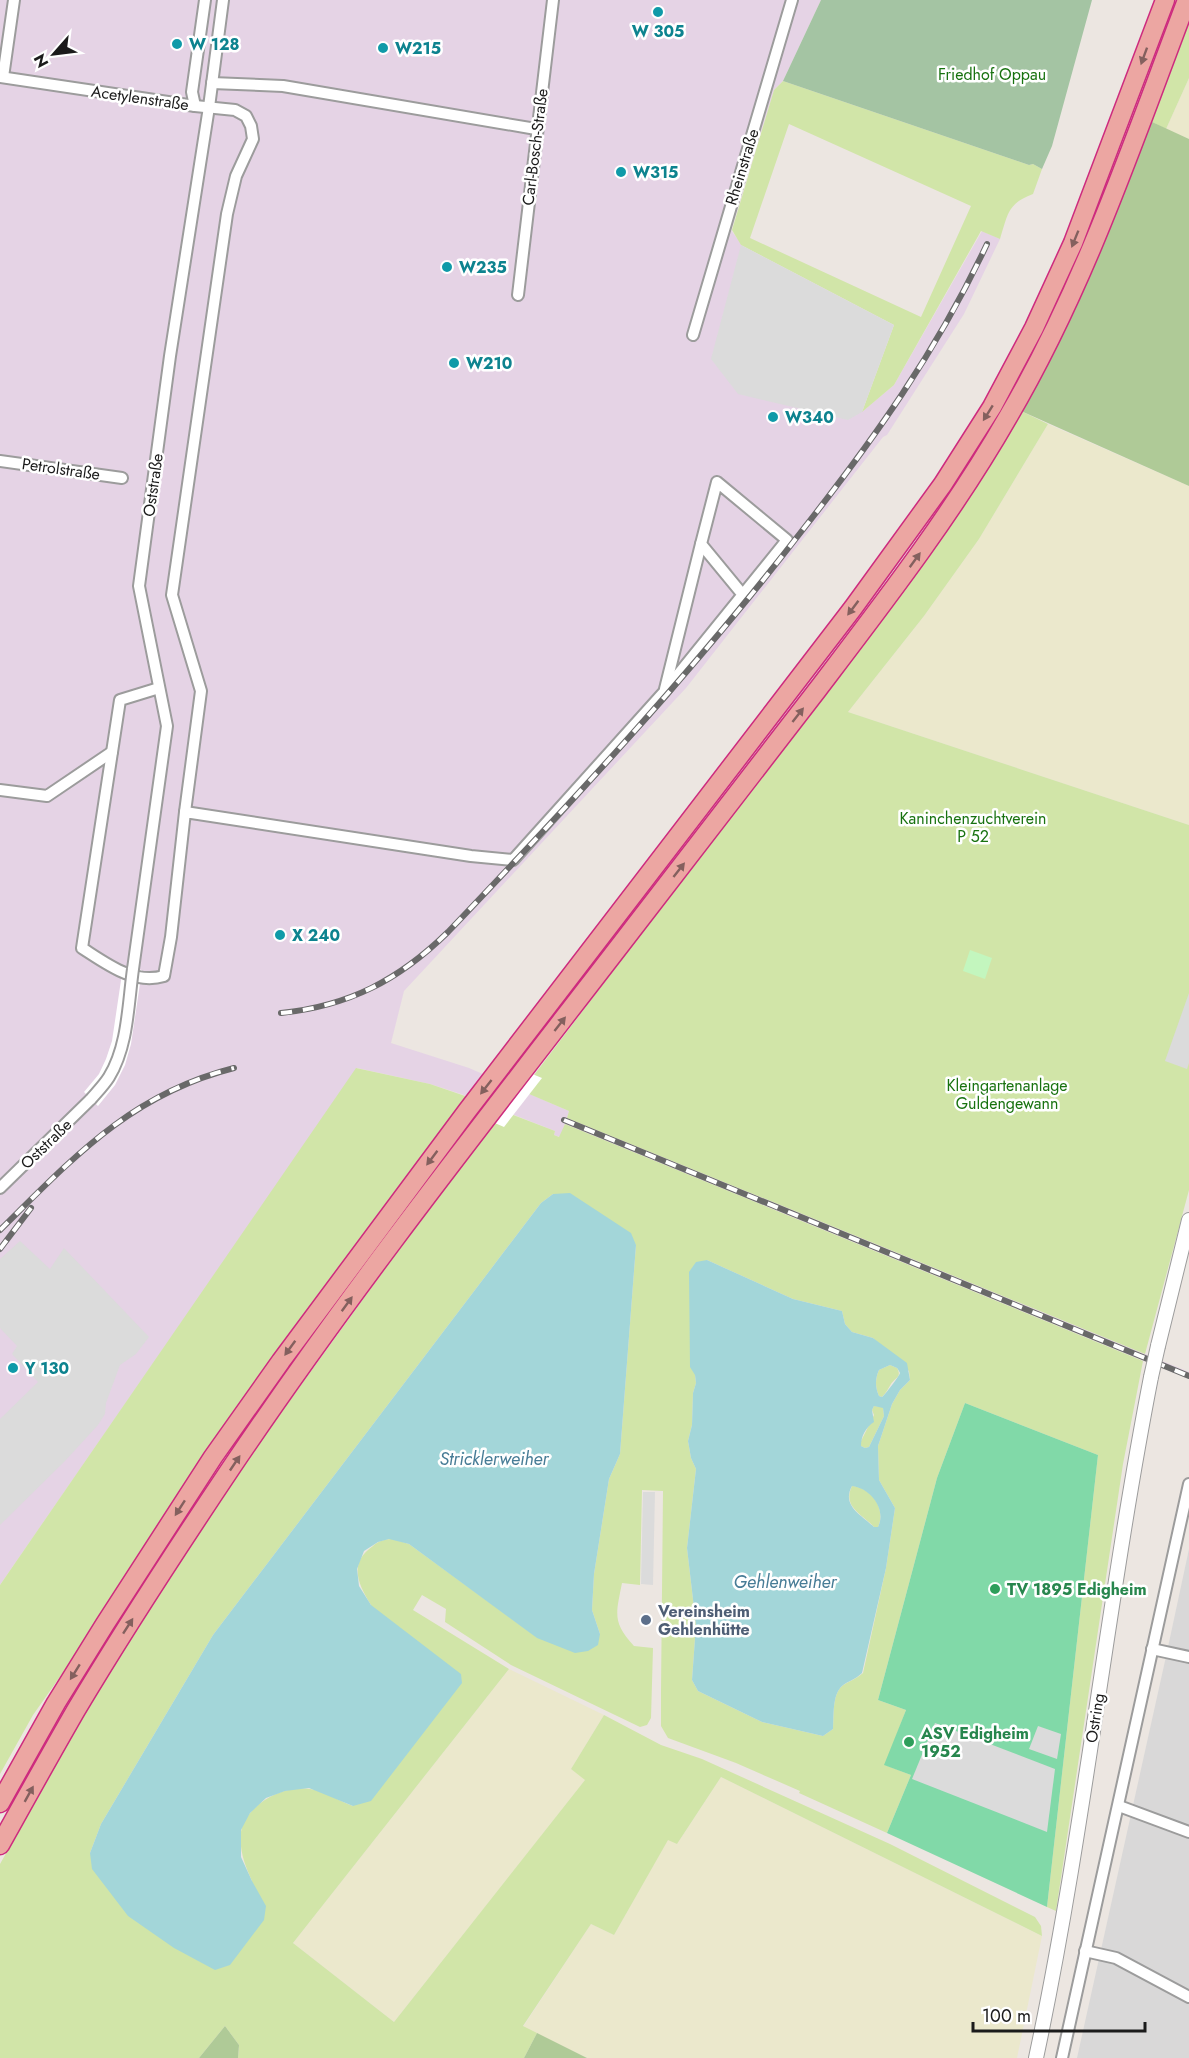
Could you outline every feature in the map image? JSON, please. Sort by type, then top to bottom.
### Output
[{"type":"highway","points":[[0,1803],[56,1703],[213,1457],[313,1316],[467,1111],[853,609],[943,484],[986,417],[1034,328],[1073,243],[1165,0]]},
{"type":"highway","points":[[0,1845],[126,1628],[233,1465],[373,1269],[869,623],[968,483],[1009,416],[1046,347],[1092,250],[1187,0]]},
{"type":"street","points":[[2,77],[14,0]]},
{"type":"street","points":[[195,106],[192,92],[205,0]]},
{"type":"street","name":"Oststraße","points":[[0,1188],[108,1080],[123,1043],[167,726],[139,586],[170,356],[209,107],[223,0]]},
{"type":"street","name":"Carl-Bosch-Straße","points":[[518,295],[553,0]]},
{"type":"street","name":"Rheinstraße","points":[[693,335],[792,0]]},
{"type":"street","name":"Acetylenstraße","points":[[2,77],[235,110],[246,116],[251,126],[253,139],[236,176],[226,214],[172,595],[201,691],[185,812]]},
{"type":"street","points":[[212,83],[282,87],[536,129]]},
{"type":"street","name":"Petrolstraße","points":[[0,460],[122,478]]},
{"type":"street","points":[[159,688],[120,699],[82,948],[119,971],[151,980],[164,976],[171,937],[185,812],[471,856],[513,860],[664,693],[787,540],[717,482],[664,693]]},
{"type":"street","points":[[701,544],[743,595]]},
{"type":"street","points":[[0,790],[47,796],[112,752]]},
{"type":"street","name":"Ostring","points":[[1036,2058],[1067,1899],[1130,1485],[1151,1377],[1189,1221]]},
{"type":"street","points":[[1062,2058],[1189,1484]]},
{"type":"street","points":[[1152,1649],[1189,1658]]},
{"type":"street","points":[[1119,1806],[1189,1832]]},
{"type":"street","points":[[1085,1951],[1116,1958],[1189,1997]]},
{"type":"shaded area","points":[[0,0],[821,0],[783,81],[774,90],[731,230],[863,411],[894,385],[982,231],[1000,239],[964,314],[887,435],[883,437],[686,688],[404,991],[391,1043],[469,1068],[569,1111],[567,1118],[1189,1372],[1189,1379],[565,1124],[560,1137],[554,1135],[555,1131],[461,1094],[430,1084],[357,1068],[0,1585]]},
{"type":"shaded area","points":[[1189,78],[1189,139],[1166,129]]},
{"type":"shaded area","points":[[741,245],[894,325],[862,412],[848,420],[738,394],[711,359]]},
{"type":"shaded area","points":[[1048,424],[1189,486],[1189,825],[848,712],[924,616],[979,539]]},
{"type":"shaded area","points":[[1189,993],[1189,1063],[1187,1069],[1165,1061]]},
{"type":"shaded area","points":[[20,1241],[50,1269],[64,1248],[149,1337],[136,1354],[120,1365],[106,1403],[105,1414],[98,1425],[0,1525],[0,1419],[38,1382],[12,1354],[17,1346],[0,1328],[0,1259]]},
{"type":"shaded area","points":[[643,1492],[655,1492],[653,1585],[641,1584]]},
{"type":"shaded area","points":[[1189,1549],[1189,2058],[1077,2058],[1165,1661]]},
{"type":"shaded area","points":[[509,1669],[604,1715],[571,1769],[586,1779],[394,2022],[293,1943]]},
{"type":"shaded area","points":[[935,1723],[1055,1769],[1047,1832],[912,1779]]},
{"type":"shaded area","points":[[1038,1726],[1061,1734],[1057,1759],[1029,1749]]},
{"type":"shaded area","points":[[721,1777],[1042,1936],[1017,2058],[587,2058],[523,2027],[591,1924],[614,1935],[668,1839],[677,1844]]},
{"type":"green space","name":"Friedhof Oppau","points":[[821,0],[1092,0],[1052,146],[1042,169],[1033,164],[1029,165],[783,81]]},
{"type":"green space","points":[[1189,19],[1189,78],[1166,129],[1150,121]]},
{"type":"green space","points":[[783,81],[1029,165],[1033,164],[1042,169],[1033,194],[1018,202],[1010,211],[1000,239],[981,231],[894,385],[862,412],[894,325],[741,245],[732,230],[774,90]],"holes":[[[789,124],[971,206],[921,317],[750,238]]]},
{"type":"green space","points":[[1150,121],[1189,139],[1189,486],[1021,411]]},
{"type":"green space","points":[[1021,411],[1048,424],[979,539],[924,616],[848,712],[1189,825],[1189,1190],[1145,1354],[567,1118],[569,1111],[522,1091],[757,781]]},
{"type":"green space","points":[[970,950],[992,958],[985,979],[963,971]]},
{"type":"green space","points":[[356,1068],[430,1084],[468,1097],[325,1287],[213,1444],[33,1715],[0,1774],[0,1585]]},
{"type":"green space","points":[[503,1111],[555,1131],[554,1135],[559,1137],[565,1124],[1143,1361],[1123,1464],[1056,1911],[1047,1907],[1098,1455],[965,1403],[937,1478],[878,1700],[906,1710],[885,1765],[911,1775],[887,1833],[736,1763],[668,1738],[661,1726],[663,1491],[642,1490],[640,1585],[622,1583],[617,1610],[619,1624],[634,1646],[653,1648],[651,1718],[647,1725],[640,1727],[511,1665],[445,1622],[446,1609],[422,1595],[413,1610],[509,1669],[293,1943],[394,2022],[585,1780],[571,1769],[604,1715],[661,1745],[702,1759],[890,1844],[1035,1917],[1041,1926],[1042,1936],[721,1777],[677,1844],[668,1840],[614,1935],[591,1924],[523,2026],[537,2033],[524,2058],[238,2058],[239,2045],[225,2026],[199,2058],[0,2058],[0,1864],[118,1655],[225,1490],[403,1244]],"holes":[[[553,1194],[636,1245],[620,1454],[609,1479],[594,1574],[592,1610],[600,1634],[538,1638],[409,1544],[393,1539],[381,1541],[365,1553],[358,1567],[359,1582],[371,1605],[353,1806],[321,1792],[300,1788],[278,1793],[258,1805],[244,1822],[241,1832],[242,1852],[252,1881],[90,1853],[101,1824],[213,1635],[541,1203]],[[707,1260],[793,1299],[842,1311],[845,1324],[852,1332],[873,1338],[909,1371],[910,1380],[900,1390],[892,1404],[878,1446],[879,1480],[895,1508],[886,1568],[863,1673],[839,1690],[834,1706],[833,1729],[823,1736],[762,1722],[698,1691],[692,1680],[696,1625],[687,1548],[696,1469],[688,1441],[692,1425],[693,1393],[696,1383]]]},
{"type":"green space","points":[[890,1365],[897,1368],[899,1375],[882,1397],[879,1396],[877,1389],[877,1377],[879,1370]]},
{"type":"green space","name":"TV 1895 Edigheim","points":[[965,1403],[1098,1455],[1047,1907],[887,1833],[911,1775],[884,1765],[906,1710],[878,1700],[937,1478]]},
{"type":"green space","points":[[874,1406],[883,1407],[884,1416],[869,1447],[865,1448],[861,1446],[861,1441],[874,1415],[872,1410]]},
{"type":"green space","points":[[852,1486],[865,1490],[875,1500],[880,1513],[878,1527],[874,1527],[851,1505]]},
{"type":"green space","points":[[225,2026],[239,2045],[238,2058],[199,2058]]},
{"type":"green space","points":[[537,2033],[587,2058],[524,2058]]},
{"type":"water","name":"Stricklerweiher","points":[[570,1193],[631,1233],[636,1245],[620,1454],[609,1479],[594,1574],[592,1610],[600,1634],[598,1645],[588,1651],[575,1653],[537,1638],[409,1544],[389,1539],[378,1542],[364,1551],[357,1569],[359,1586],[371,1605],[461,1674],[462,1683],[371,1801],[353,1806],[309,1788],[285,1791],[266,1798],[250,1813],[241,1830],[241,1857],[266,1906],[264,1920],[230,1965],[215,1970],[174,1948],[128,1916],[92,1869],[90,1853],[101,1824],[213,1635],[541,1203],[553,1194]]},
{"type":"water","name":"Gehlenweiher","points":[[707,1260],[793,1299],[842,1311],[845,1324],[852,1332],[873,1338],[907,1363],[910,1380],[900,1390],[892,1404],[878,1446],[879,1480],[895,1508],[886,1568],[862,1673],[844,1684],[839,1690],[834,1706],[833,1729],[823,1736],[762,1722],[698,1691],[692,1680],[696,1625],[687,1548],[696,1469],[688,1441],[696,1383],[695,1375],[690,1367],[689,1272],[696,1262]],"holes":[[[890,1365],[897,1368],[900,1373],[882,1397],[879,1396],[877,1389],[877,1377],[879,1370]],[[874,1406],[883,1408],[884,1416],[869,1447],[865,1448],[861,1446],[861,1442],[864,1432],[874,1422],[872,1410]],[[852,1486],[871,1495],[880,1513],[878,1527],[874,1527],[854,1510],[849,1493]]]},
{"type":"pier","points":[[123,967],[142,970],[131,1044],[125,1065],[115,1085],[98,1106],[84,1092],[99,1074],[112,1041]]},
{"type":"pier","points":[[498,1060],[542,1078],[504,1127],[460,1108]]},
{"type":"railway","points":[[281,1013],[329,1004],[351,997],[372,988],[411,964],[448,932],[585,786],[717,636],[854,463],[925,358],[968,283],[987,244]]},
{"type":"railway","points":[[0,1230],[79,1154],[134,1112],[164,1094],[197,1079],[234,1068]]},
{"type":"railway","points":[[564,1120],[1189,1376]]},
{"type":"railway","points":[[0,1249],[31,1208]]},
{"type":"place","name":"W 305","points":[[658,12]]},
{"type":"place","name":"W 128","points":[[177,44]]},
{"type":"place","name":"W215","points":[[383,48]]},
{"type":"place","name":"W315","points":[[621,172]]},
{"type":"place","name":"W235","points":[[447,267]]},
{"type":"place","name":"W210","points":[[454,363]]},
{"type":"place","name":"W340","points":[[773,417]]},
{"type":"place","name":"X 240","points":[[280,935]]},
{"type":"place","name":"Y 130","points":[[13,1368]]},
{"type":"place","name":"TV 1895 Edigheim","points":[[995,1589]]},
{"type":"place","name":"Vereinsheim Gehlenhütte","points":[[646,1620]]},
{"type":"place","name":"ASV Edigheim 1952","points":[[909,1742]]},
{"type":"park label","name":"Kaninchenzuchtverein P 52","points":[[973,827]]},
{"type":"park label","name":"Kleingartenanlage Guldengewann","points":[[1007,1094]]}]
